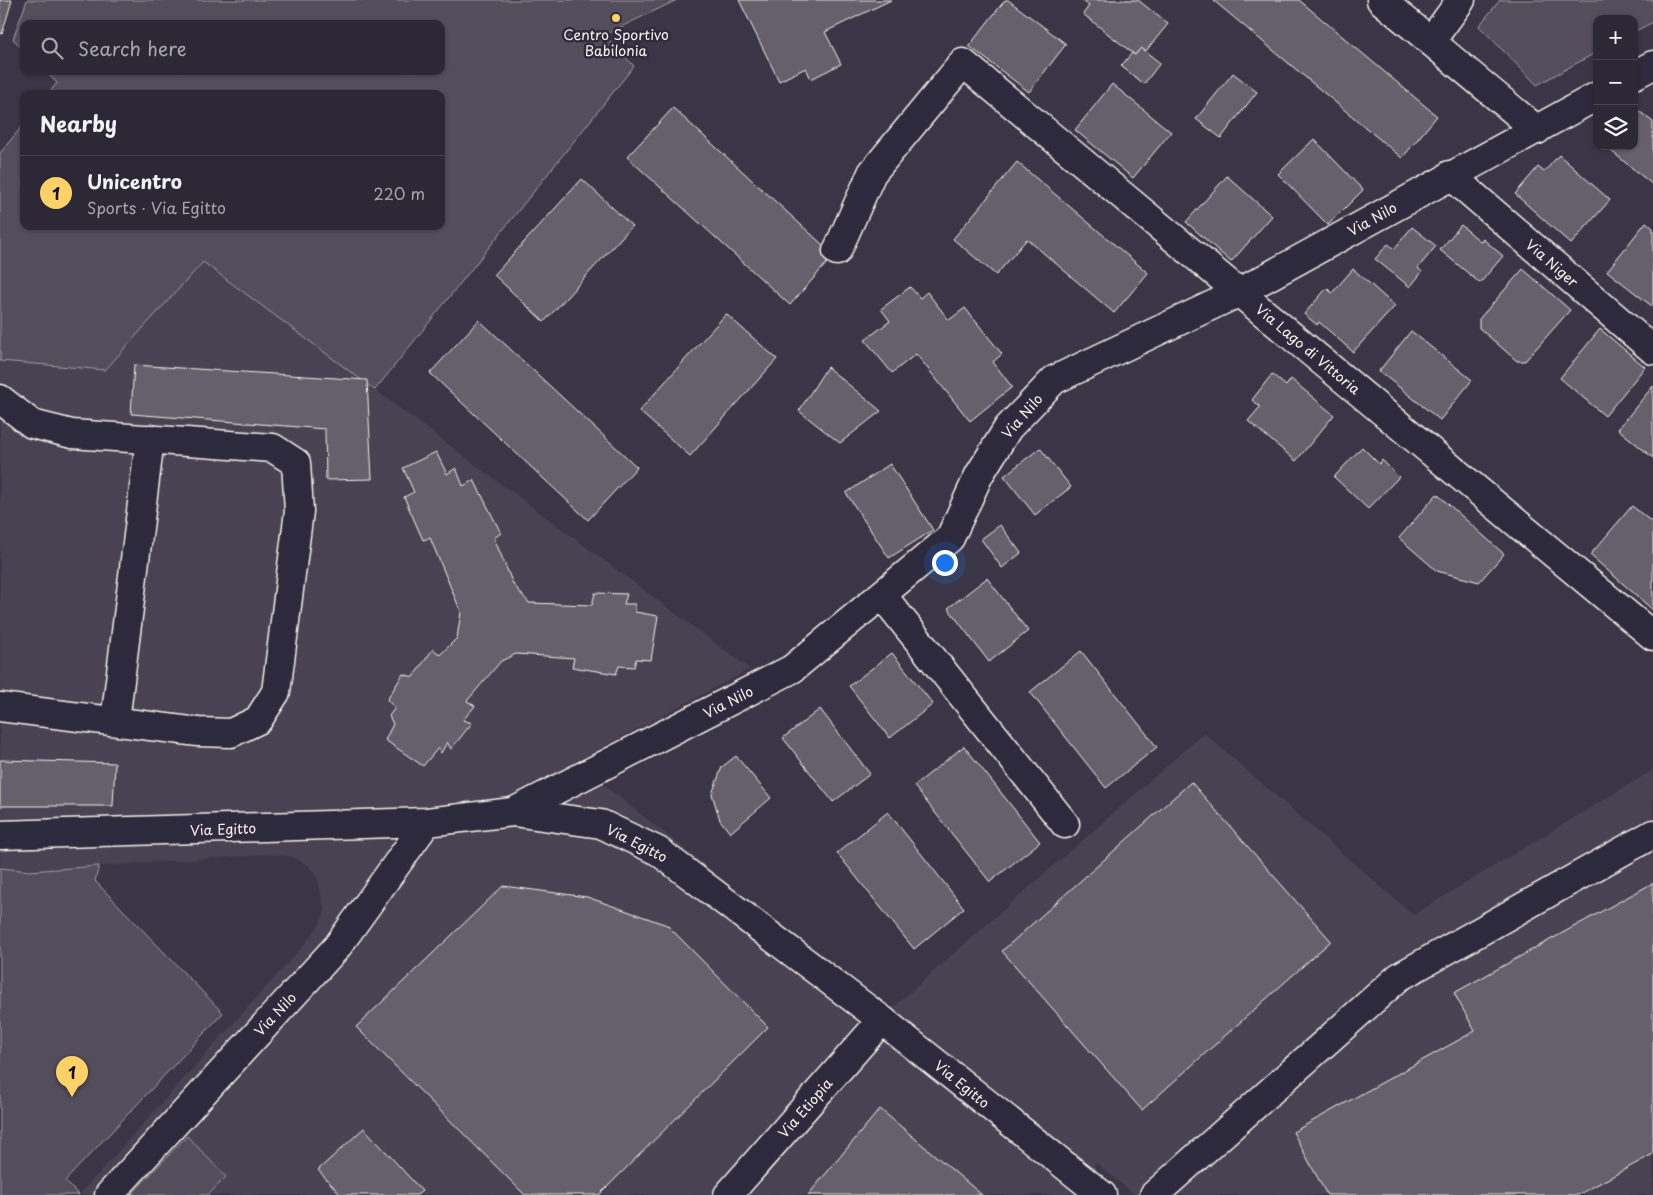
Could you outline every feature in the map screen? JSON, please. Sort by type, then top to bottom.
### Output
[{"type":"street","points":[[1381,0],[1537,130]]},
{"type":"street","points":[[1431,41],[1461,0]]},
{"type":"street","name":"Via Lago di Vittoria","points":[[837,251],[872,173],[964,63],[1653,636]]},
{"type":"street","points":[[1638,73],[1653,65]]},
{"type":"street","name":"Via Nilo","points":[[513,812],[792,669],[950,538],[979,476],[1008,428],[1054,380],[1240,292],[1593,98]]},
{"type":"street","name":"Via Niger","points":[[1450,176],[1653,350]]},
{"type":"street","points":[[0,399],[32,424],[72,434],[273,448],[296,463],[298,511],[276,692],[258,720],[231,733],[198,732],[0,706]]},
{"type":"street","points":[[115,721],[150,439]]},
{"type":"street","points":[[882,595],[1065,824]]},
{"type":"street","name":"Via Egitto","points":[[0,836],[427,822],[513,812],[601,824],[658,851],[882,1020],[1102,1195]]},
{"type":"street","name":"Via Nilo","points":[[108,1195],[337,947],[427,822]]},
{"type":"street","points":[[1154,1195],[1399,977],[1653,834]]},
{"type":"street","name":"Via Etiopia","points":[[728,1195],[882,1020]]},
{"type":"shaded area","points":[[27,0],[677,0],[604,35],[634,66],[375,390],[203,262],[105,370],[0,361],[0,153],[20,129],[20,230],[445,230],[445,90],[51,90],[57,83],[49,75],[445,75],[445,20],[20,20],[20,46],[13,39]]},
{"type":"shaded area","points":[[1500,0],[1653,0],[1653,22],[1638,30],[1638,15],[1593,15],[1593,54],[1537,85],[1479,26]]},
{"type":"shaded area","points":[[203,262],[750,669],[575,762],[889,1011],[1204,733],[1413,915],[1653,770],[1653,1195],[1135,1195],[1095,1162],[1091,1195],[208,1195],[226,1177],[187,1136],[131,1195],[79,1195],[303,946],[320,924],[325,911],[317,876],[307,864],[293,857],[271,854],[30,871],[0,868],[0,361],[105,370]]},
{"type":"shaded area","points":[[99,866],[95,881],[223,1013],[65,1181],[79,1195],[0,1195],[0,868],[30,871]]},
{"type":"shaded area","points":[[187,1136],[226,1177],[208,1195],[131,1195]]},
{"type":"building","points":[[0,0],[12,0],[2,34],[0,33]]},
{"type":"building","points":[[739,0],[891,0],[825,32],[841,64],[811,79],[806,68],[779,81]]},
{"type":"building","points":[[1005,0],[1008,0],[1066,44],[1029,92],[969,46]]},
{"type":"building","points":[[1082,0],[1138,0],[1168,24],[1146,51],[1141,48],[1135,55],[1083,14],[1089,6]]},
{"type":"building","points":[[1213,0],[1299,0],[1437,116],[1402,158]]},
{"type":"building","points":[[1141,48],[1160,63],[1144,84],[1121,66],[1132,53],[1135,55]]},
{"type":"building","points":[[1233,73],[1257,92],[1221,138],[1196,119]]},
{"type":"building","points":[[1112,84],[1171,132],[1133,178],[1075,130]]},
{"type":"building","points":[[673,108],[834,255],[790,305],[627,157]]},
{"type":"building","points":[[1638,110],[1653,122],[1653,185],[1610,150],[1638,150]]},
{"type":"building","points":[[1314,139],[1363,190],[1328,225],[1278,174]]},
{"type":"building","points":[[1559,155],[1610,200],[1571,244],[1515,194],[1538,167],[1544,172]]},
{"type":"building","points":[[1017,162],[1148,273],[1114,313],[1027,239],[996,275],[953,239]]},
{"type":"building","points":[[1227,176],[1272,216],[1231,262],[1186,222]]},
{"type":"building","points":[[582,179],[632,226],[544,322],[494,275]]},
{"type":"building","points":[[1646,222],[1653,228],[1653,307],[1607,271]]},
{"type":"building","points":[[1461,225],[1481,242],[1483,239],[1503,256],[1480,283],[1440,250]]},
{"type":"building","points":[[1412,227],[1436,246],[1418,268],[1422,272],[1410,287],[1375,259],[1388,244],[1394,249]]},
{"type":"building","points":[[1353,269],[1395,306],[1353,352],[1319,322],[1317,325],[1304,314],[1327,288],[1332,293]]},
{"type":"building","points":[[1523,269],[1570,310],[1525,361],[1517,361],[1479,328],[1479,319]]},
{"type":"building","points":[[910,287],[920,298],[927,292],[949,320],[965,308],[1002,354],[993,362],[1012,387],[970,421],[916,354],[892,373],[865,340],[890,321],[881,309]]},
{"type":"building","points":[[726,314],[777,359],[690,456],[639,411]]},
{"type":"building","points":[[479,320],[637,467],[588,520],[430,373]]},
{"type":"building","points":[[1600,329],[1645,367],[1605,416],[1560,378]]},
{"type":"building","points":[[1411,331],[1472,380],[1440,420],[1379,371]]},
{"type":"building","points":[[134,365],[367,380],[372,479],[326,480],[325,429],[131,414]]},
{"type":"building","points":[[827,367],[881,411],[840,443],[799,411]]},
{"type":"building","points":[[1272,374],[1286,386],[1291,379],[1334,415],[1296,461],[1248,421],[1260,407],[1252,400]]},
{"type":"building","points":[[1653,386],[1653,458],[1618,429]]},
{"type":"building","points":[[1362,447],[1379,464],[1382,460],[1399,477],[1368,509],[1334,477]]},
{"type":"building","points":[[1040,448],[1071,487],[1035,515],[1004,476]]},
{"type":"building","points":[[436,452],[447,474],[456,468],[463,486],[474,480],[501,533],[494,538],[513,584],[529,603],[592,605],[595,593],[627,594],[624,604],[635,604],[635,612],[658,616],[651,660],[636,659],[634,667],[619,666],[616,674],[572,667],[574,658],[516,654],[501,661],[467,701],[475,706],[463,720],[472,723],[451,749],[447,742],[441,753],[438,748],[423,766],[385,740],[393,724],[389,716],[395,708],[387,700],[403,674],[413,677],[433,649],[440,655],[457,638],[461,612],[430,538],[423,540],[404,497],[414,492],[403,468]]},
{"type":"building","points":[[890,464],[933,530],[889,558],[846,493]]},
{"type":"building","points":[[1437,494],[1504,554],[1479,582],[1437,571],[1399,538]]},
{"type":"building","points":[[1632,506],[1653,523],[1653,610],[1590,555]]},
{"type":"building","points":[[1000,525],[1021,553],[1002,568],[981,539]]},
{"type":"building","points":[[987,578],[1028,631],[989,662],[948,608]]},
{"type":"building","points":[[1081,651],[1157,747],[1106,788],[1030,692]]},
{"type":"building","points":[[892,653],[933,704],[890,738],[849,686]]},
{"type":"building","points":[[820,709],[870,774],[833,802],[783,738]]},
{"type":"building","points":[[964,746],[1040,842],[990,882],[914,786]]},
{"type":"building","points":[[736,756],[771,798],[730,833],[720,820],[712,794],[722,767]]},
{"type":"building","points":[[0,760],[115,763],[113,806],[0,806]]},
{"type":"building","points":[[1191,782],[1331,941],[1142,1110],[1002,951]]},
{"type":"building","points":[[888,812],[964,908],[914,949],[837,853]]},
{"type":"building","points":[[1653,883],[1653,1154],[1578,1195],[1327,1195],[1293,1132],[1475,1031],[1454,993]]},
{"type":"building","points":[[503,886],[587,897],[667,925],[768,1027],[599,1195],[525,1195],[356,1027]]},
{"type":"building","points":[[880,1109],[982,1195],[808,1195]]},
{"type":"building","points":[[364,1128],[422,1191],[417,1195],[341,1195],[318,1170]]},
{"type":"place","name":"Centro Sportivo Babilonia","points":[[616,18]]},
{"type":"place","name":"Unicentro","points":[[72,1097]]}]
